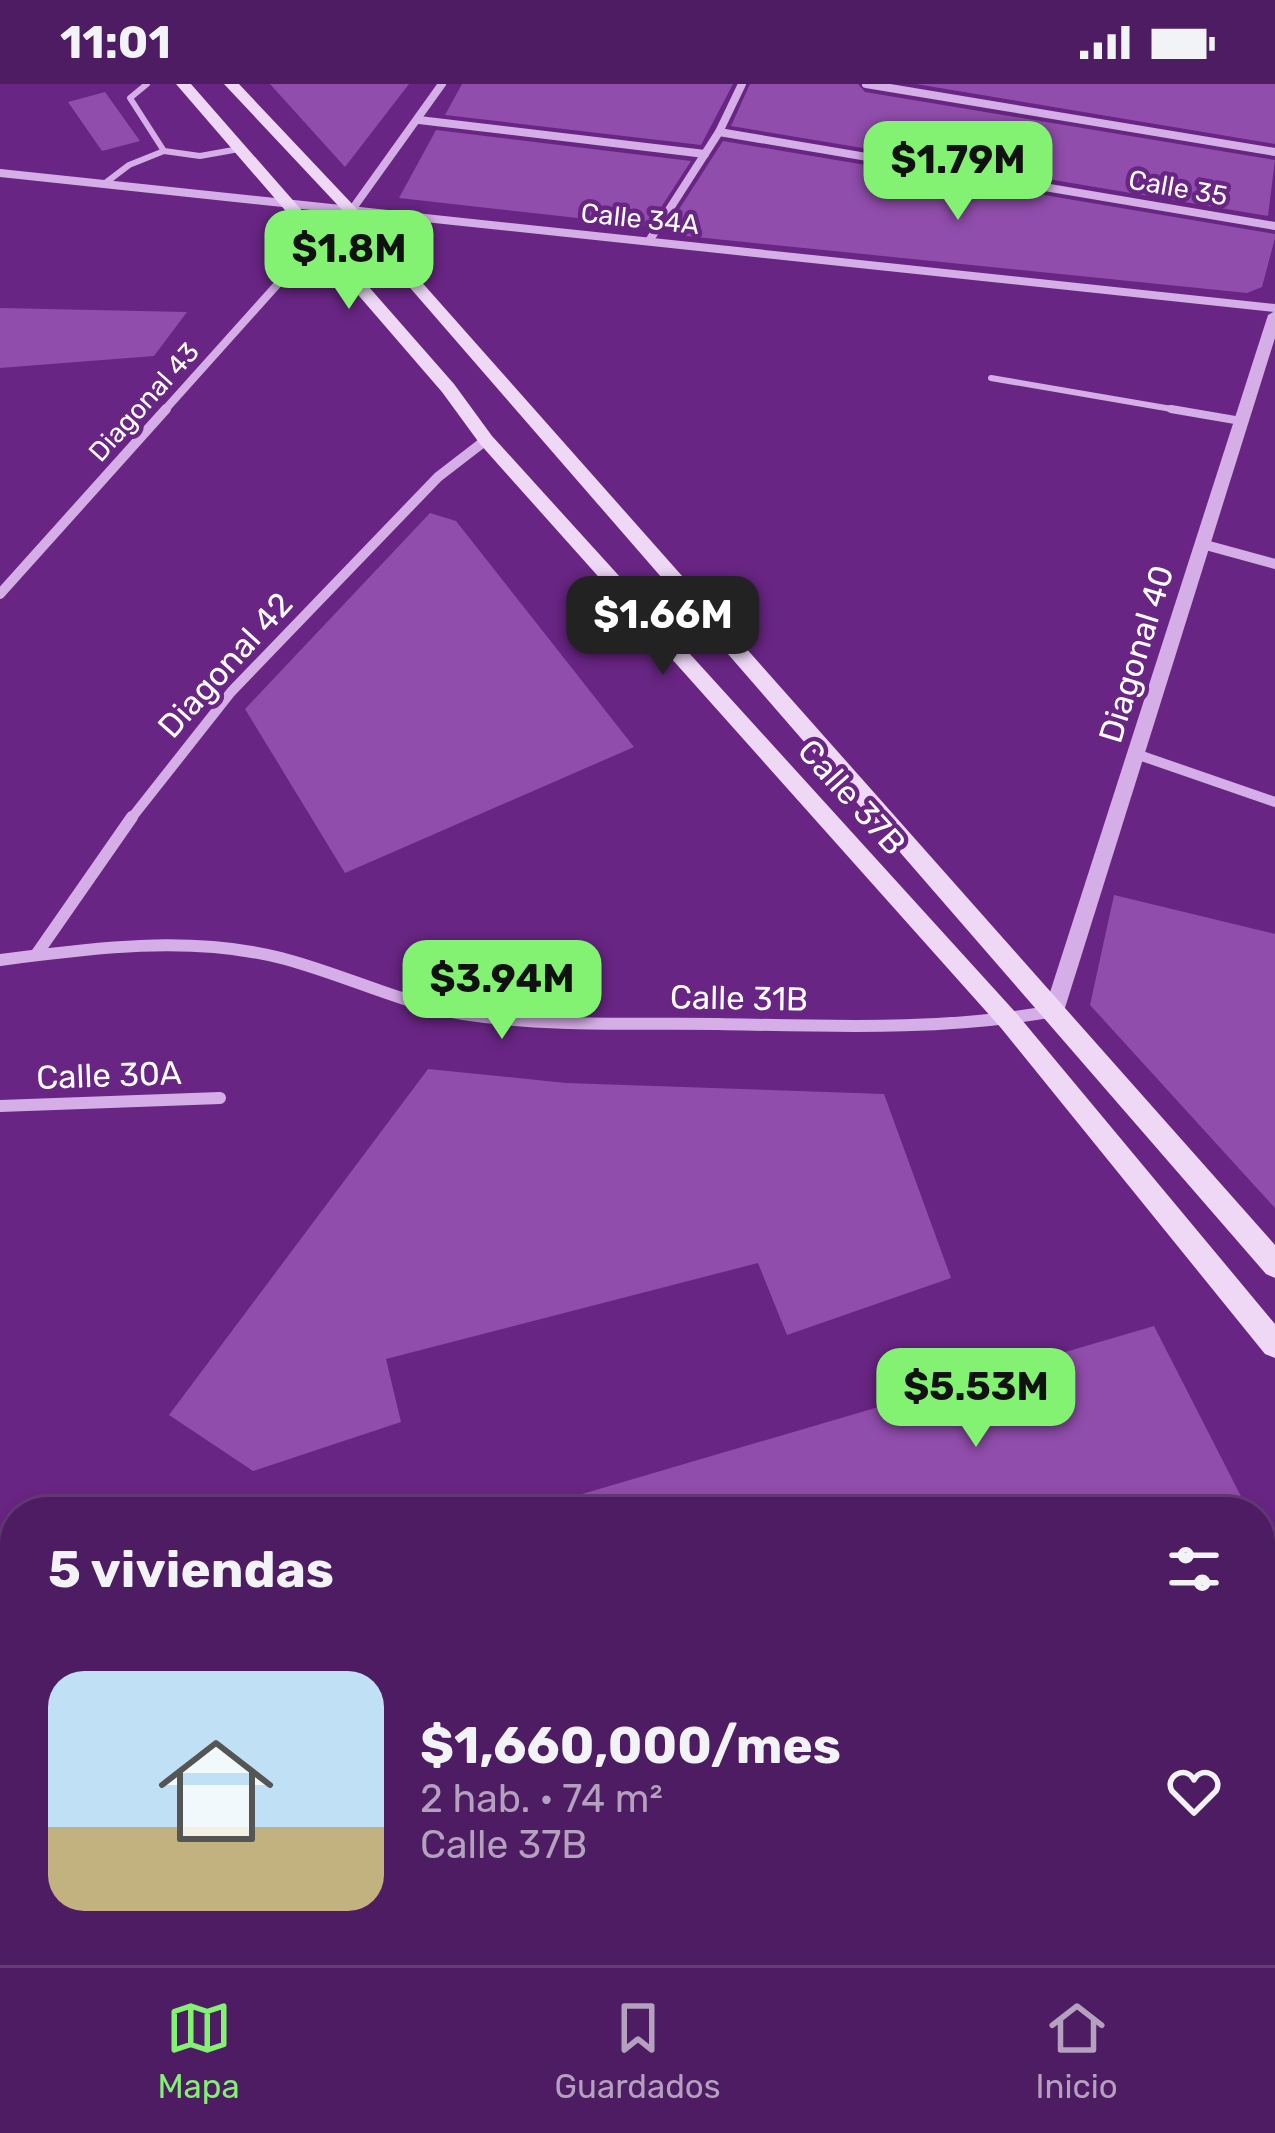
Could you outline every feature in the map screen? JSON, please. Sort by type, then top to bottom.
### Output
[{"type":"main road","name":"Calle 37B","points":[[183,84],[448,388],[486,440],[1009,1021],[1275,1345]]},
{"type":"main road","name":"Calle 37B","points":[[231,84],[351,211],[1275,1265]]},
{"type":"street","points":[[351,211],[442,84]]},
{"type":"street","points":[[649,241],[719,132],[742,84]]},
{"type":"street","points":[[866,84],[1275,152]]},
{"type":"street","points":[[419,121],[705,154]]},
{"type":"street","name":"Calle 35","points":[[719,132],[1275,226]]},
{"type":"street","name":"Calle 34A","points":[[0,173],[1275,312]]},
{"type":"street","name":"Diagonal 43","points":[[0,592],[319,238]]},
{"type":"street","name":"Diagonal 40","points":[[1054,1011],[1241,421],[1266,376],[1275,312]]},
{"type":"street","name":"Diagonal 42","points":[[36,955],[150,791],[231,692],[438,477],[486,440]]},
{"type":"street","points":[[1202,544],[1275,564]]},
{"type":"street","points":[[1136,754],[1275,802]]},
{"type":"street","name":"Calle 31B","points":[[0,960],[213,949],[261,953],[426,1006],[522,1021],[899,1027],[1009,1021],[1054,1011]]},
{"type":"street","name":"Calle 30A","points":[[0,1106],[220,1098]]},
{"type":"lane","points":[[147,84],[130,98],[164,151]]},
{"type":"lane","points":[[104,184],[129,165],[164,151],[200,156],[238,149]]},
{"type":"lane","points":[[991,378],[1241,421]]},
{"type":"building","points":[[270,84],[409,84],[345,167]]},
{"type":"building","points":[[462,84],[733,84],[701,145],[445,115]]},
{"type":"building","points":[[750,84],[858,84],[865,92],[1275,160],[1268,216],[731,126]]},
{"type":"building","points":[[916,84],[1275,84],[1275,144]]},
{"type":"building","points":[[105,92],[140,141],[102,151],[68,102]]},
{"type":"building","points":[[436,130],[691,161],[649,226],[399,198]]},
{"type":"building","points":[[723,141],[1275,234],[1275,238],[1262,287],[1247,293],[676,235],[680,230],[667,228]]},
{"type":"building","points":[[0,308],[187,312],[154,356],[0,368]]},
{"type":"building","points":[[430,513],[456,521],[634,747],[345,873],[245,709]]},
{"type":"building","points":[[1114,895],[1275,934],[1275,1208],[1090,1005]]},
{"type":"building","points":[[428,1069],[566,1083],[884,1094],[951,1278],[787,1335],[758,1263],[386,1359],[401,1422],[253,1471],[169,1415]]},
{"type":"building","points":[[1154,1326],[1241,1497],[572,1497]]}]
